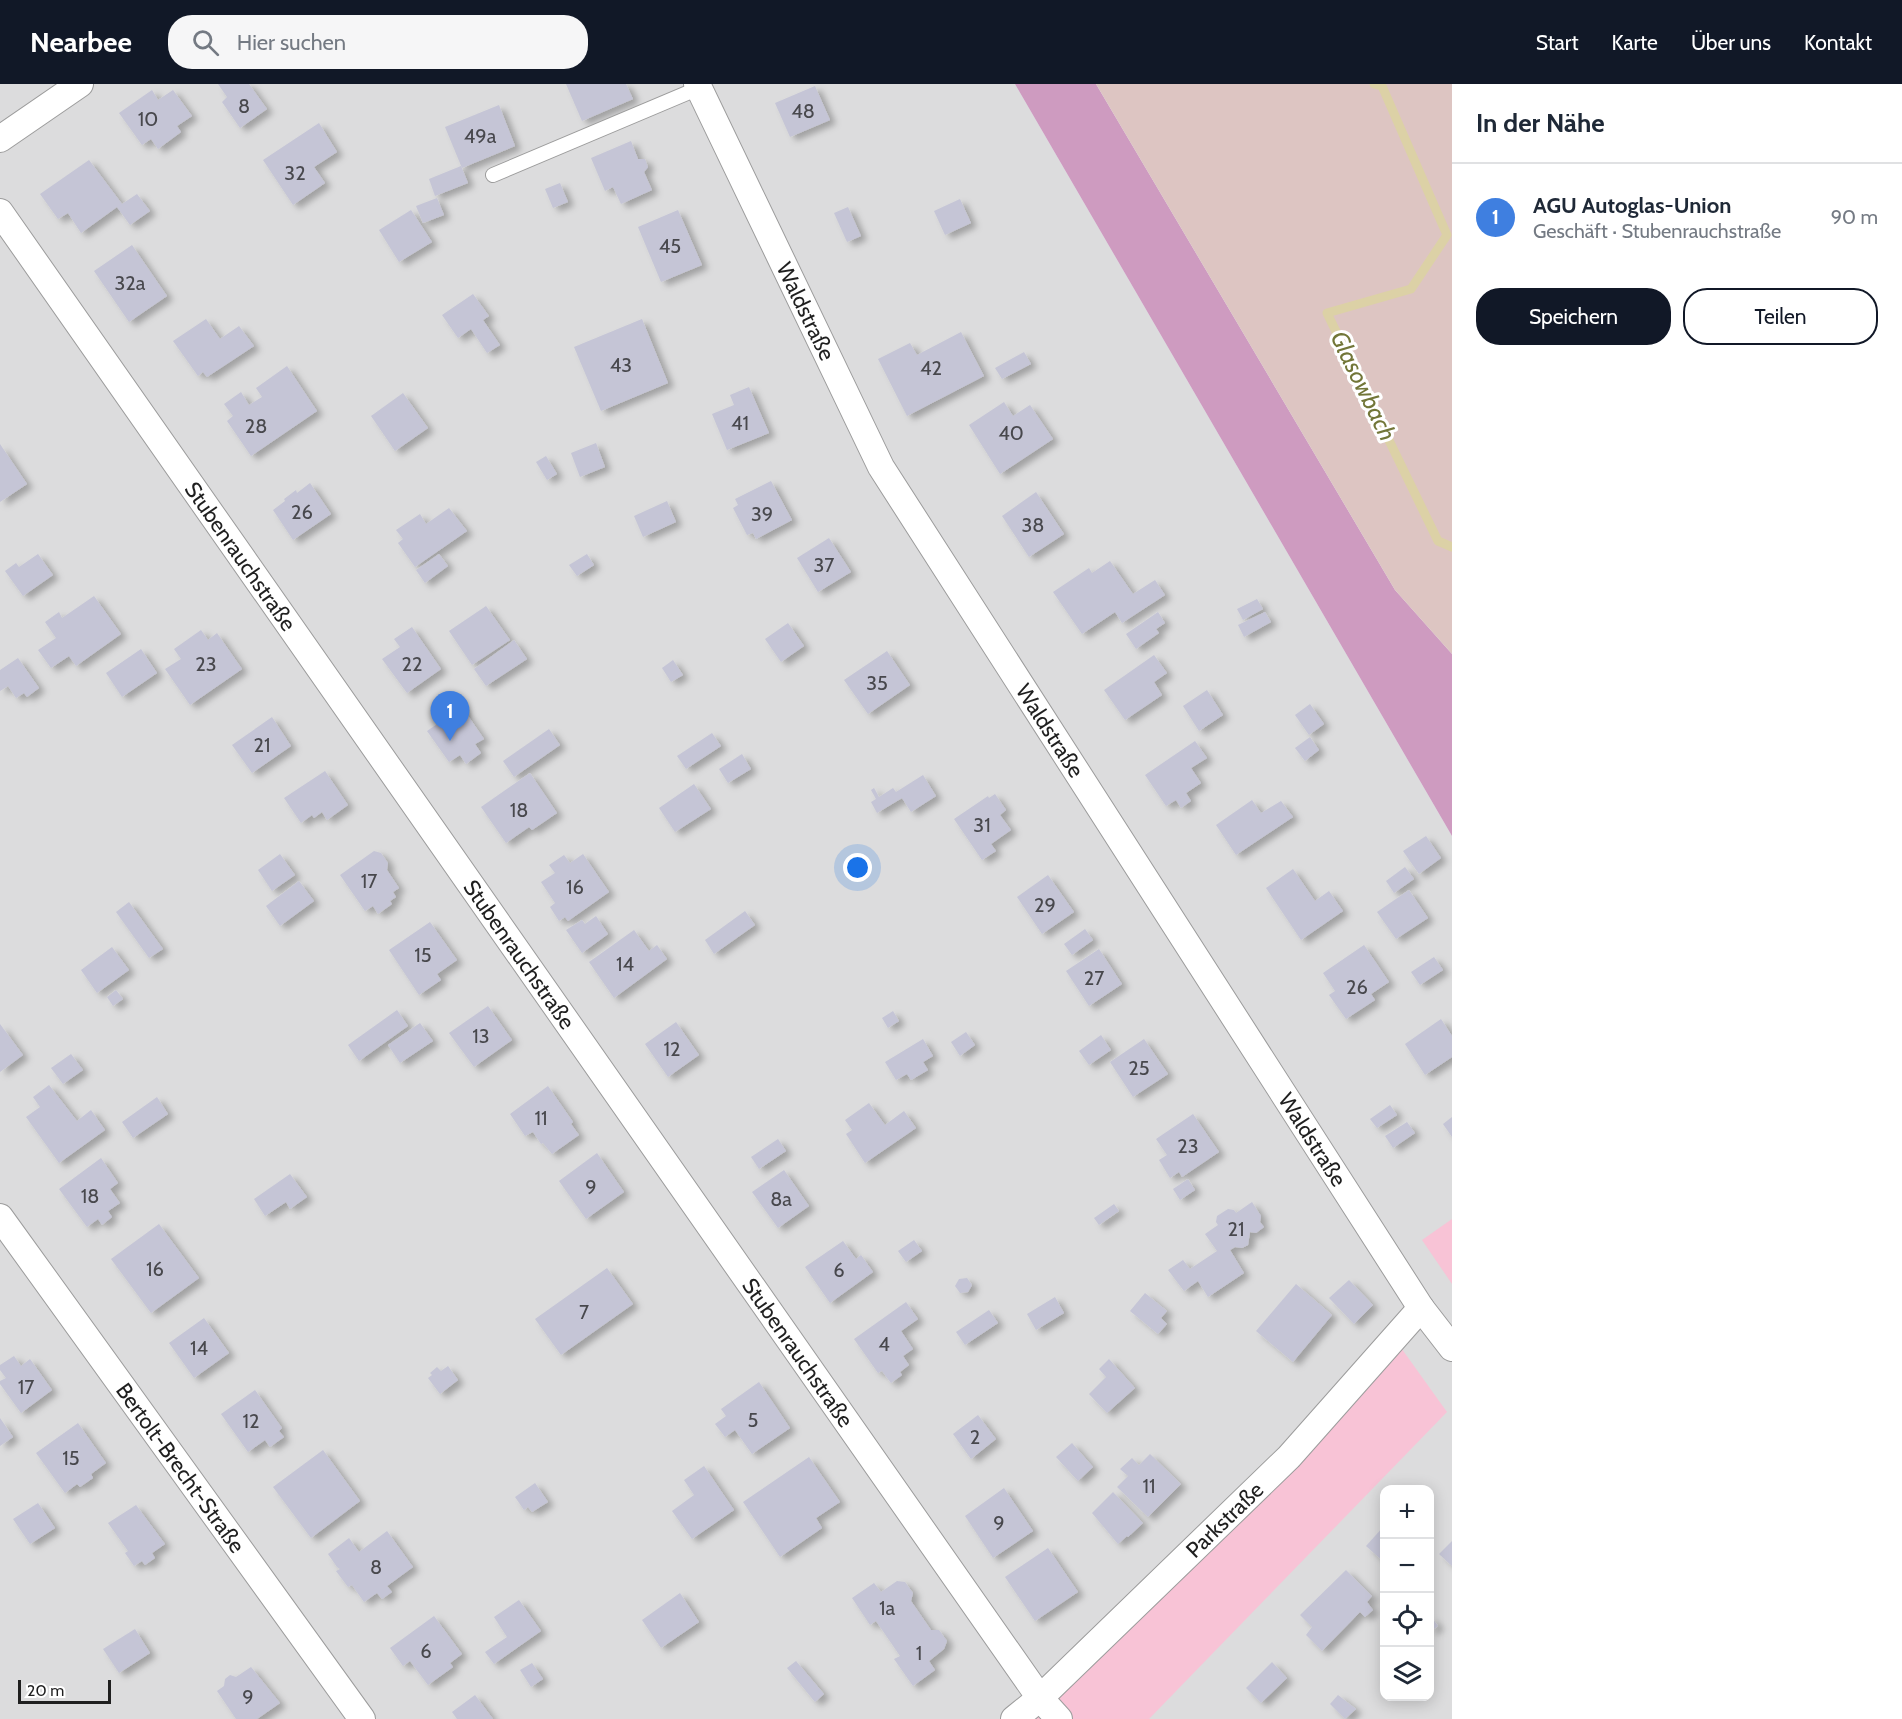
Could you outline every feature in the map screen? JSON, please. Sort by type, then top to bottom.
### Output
[{"type":"street","points":[[0,139],[80,84]]},
{"type":"street","name":"Waldstraße","points":[[698,86],[881,467],[1421,1308],[1452,1347]]},
{"type":"street","name":"Stubenrauchstraße","points":[[0,212],[1040,1698],[1059,1719]]},
{"type":"street","name":"Bertolt-Brecht-Straße","points":[[0,1217],[362,1719]]},
{"type":"street","name":"Parkstraße","points":[[1014,1719],[1040,1698],[1289,1457],[1421,1308]]},
{"type":"lane","points":[[493,175],[698,86]]},
{"type":"shaded area","points":[[0,84],[1015,84],[1452,836],[1452,1719],[0,1719]]},
{"type":"shaded area","points":[[1015,84],[1096,84],[1395,590],[1452,654],[1452,836]]},
{"type":"shaded area","points":[[1096,84],[1452,84],[1452,654],[1395,590]]},
{"type":"shaded area","points":[[1452,1219],[1452,1284],[1422,1240]]},
{"type":"shaded area","points":[[1394,1338],[1447,1412],[1149,1719],[1014,1719]]},
{"type":"building","points":[[218,84],[249,84],[267,109],[240,128],[222,102],[227,97]]},
{"type":"building","points":[[566,84],[626,84],[633,99],[582,121]]},
{"type":"building","points":[[815,86],[830,120],[790,137],[775,103]]},
{"type":"building","points":[[152,90],[158,100],[173,90],[192,116],[177,126],[181,132],[158,149],[151,139],[142,145],[119,113]]},
{"type":"building","points":[[499,105],[515,146],[462,168],[445,127]]},
{"type":"building","points":[[319,123],[337,152],[314,167],[325,183],[293,205],[263,160]]},
{"type":"building","points":[[631,141],[638,159],[645,159],[648,167],[644,172],[652,190],[621,204],[613,187],[605,191],[591,158]]},
{"type":"building","points":[[89,160],[122,204],[137,194],[150,211],[130,225],[117,207],[81,233],[68,213],[58,219],[40,194]]},
{"type":"building","points":[[461,166],[468,183],[435,196],[429,179]]},
{"type":"building","points":[[560,183],[568,202],[553,208],[545,189]]},
{"type":"building","points":[[437,198],[444,215],[423,223],[416,206]]},
{"type":"building","points":[[960,199],[971,223],[945,235],[934,211]]},
{"type":"building","points":[[848,207],[861,236],[847,242],[834,213]]},
{"type":"building","points":[[411,210],[432,242],[399,262],[379,230]]},
{"type":"building","points":[[678,210],[702,265],[661,282],[638,227]]},
{"type":"building","points":[[132,245],[167,296],[129,322],[94,271]]},
{"type":"building","points":[[473,294],[489,316],[483,320],[500,345],[487,353],[471,329],[458,338],[442,315]]},
{"type":"building","points":[[206,319],[220,339],[239,326],[254,346],[207,377],[203,372],[198,376],[173,341]]},
{"type":"building","points":[[642,319],[668,383],[601,411],[574,347]]},
{"type":"building","points":[[961,332],[984,376],[907,416],[878,359],[910,343],[917,355]]},
{"type":"building","points":[[1024,352],[1031,364],[1002,379],[995,368]]},
{"type":"building","points":[[287,366],[317,411],[251,456],[227,421],[233,416],[224,404],[241,392],[249,405],[262,397],[256,388]]},
{"type":"building","points":[[749,387],[769,433],[727,450],[712,414],[734,405],[730,395]]},
{"type":"building","points":[[403,393],[428,428],[395,451],[371,416]]},
{"type":"building","points":[[1004,402],[1013,416],[1030,405],[1053,439],[1000,474],[969,425]]},
{"type":"building","points":[[596,443],[605,467],[580,477],[571,453]]},
{"type":"building","points":[[0,444],[27,484],[0,502]]},
{"type":"building","points":[[546,456],[557,474],[547,480],[536,462]]},
{"type":"building","points":[[771,481],[792,520],[756,539],[753,533],[747,535],[733,508],[738,505],[735,499]]},
{"type":"building","points":[[310,483],[331,514],[293,540],[273,510],[296,490],[297,493]]},
{"type":"building","points":[[1036,492],[1064,534],[1029,557],[1002,516]]},
{"type":"building","points":[[667,501],[676,522],[643,537],[634,516]]},
{"type":"building","points":[[449,508],[467,531],[415,567],[398,543],[403,539],[396,530],[420,514],[426,524]]},
{"type":"building","points":[[829,538],[851,572],[818,592],[797,558]]},
{"type":"building","points":[[38,554],[53,575],[23,596],[5,571],[16,563],[19,567]]},
{"type":"building","points":[[439,554],[448,566],[425,583],[416,570]]},
{"type":"building","points":[[587,554],[594,565],[577,576],[569,565]]},
{"type":"building","points":[[1110,561],[1133,594],[1155,580],[1165,595],[1122,623],[1115,612],[1082,634],[1053,592],[1089,568],[1092,573]]},
{"type":"building","points":[[94,596],[121,634],[76,666],[69,656],[51,668],[38,650],[56,638],[45,622],[59,612],[62,618]]},
{"type":"building","points":[[1257,599],[1263,609],[1243,620],[1237,609]]},
{"type":"building","points":[[486,606],[510,640],[472,665],[449,631]]},
{"type":"building","points":[[1158,612],[1165,623],[1156,629],[1159,633],[1136,649],[1126,634]]},
{"type":"building","points":[[1265,612],[1271,622],[1244,637],[1238,625]]},
{"type":"building","points":[[788,623],[804,646],[781,662],[765,639]]},
{"type":"building","points":[[412,627],[441,669],[407,693],[382,659],[400,647],[394,639]]},
{"type":"building","points":[[201,630],[208,640],[217,633],[242,669],[190,705],[165,669],[181,659],[174,649]]},
{"type":"building","points":[[514,640],[527,659],[486,686],[474,669]]},
{"type":"building","points":[[141,649],[157,673],[122,697],[106,673]]},
{"type":"building","points":[[887,651],[910,685],[868,714],[844,680]]},
{"type":"building","points":[[1154,655],[1167,673],[1154,682],[1162,695],[1125,720],[1104,690]]},
{"type":"building","points":[[18,658],[39,688],[27,697],[24,693],[16,698],[8,686],[0,691],[0,670]]},
{"type":"building","points":[[673,660],[683,675],[671,682],[662,668]]},
{"type":"building","points":[[1207,690],[1223,715],[1199,731],[1183,706]]},
{"type":"building","points":[[1310,704],[1324,724],[1309,735],[1295,715]]},
{"type":"building","points":[[462,707],[484,739],[475,744],[481,753],[466,764],[460,755],[449,762],[427,731]]},
{"type":"building","points":[[272,717],[291,746],[252,773],[232,745]]},
{"type":"building","points":[[549,729],[560,745],[514,777],[503,761]]},
{"type":"building","points":[[712,733],[721,746],[686,769],[677,756]]},
{"type":"building","points":[[1310,737],[1319,750],[1305,761],[1295,748]]},
{"type":"building","points":[[1195,741],[1207,758],[1191,768],[1201,783],[1186,793],[1191,801],[1181,808],[1176,800],[1166,806],[1145,775]]},
{"type":"building","points":[[742,754],[751,769],[728,783],[719,769]]},
{"type":"building","points":[[325,771],[348,805],[327,820],[322,812],[314,818],[312,815],[301,823],[284,798]]},
{"type":"building","points":[[530,773],[557,813],[532,830],[529,827],[506,843],[481,807]]},
{"type":"building","points":[[923,775],[936,796],[911,812],[902,798],[877,813],[871,802],[876,799],[871,790],[874,788],[879,797],[893,788],[896,792]]},
{"type":"building","points":[[694,784],[711,809],[675,832],[659,808]]},
{"type":"building","points":[[995,794],[1006,810],[1000,815],[1011,830],[991,844],[996,851],[982,860],[954,819],[988,796],[989,798]]},
{"type":"building","points":[[1252,800],[1261,813],[1281,801],[1293,817],[1236,855],[1216,825]]},
{"type":"building","points":[[1426,836],[1441,858],[1419,874],[1403,851]]},
{"type":"building","points":[[374,851],[381,853],[388,863],[387,870],[399,888],[393,892],[396,897],[390,901],[392,904],[378,914],[373,906],[365,911],[340,875]]},
{"type":"building","points":[[280,854],[295,875],[272,891],[258,870]]},
{"type":"building","points":[[583,854],[609,892],[568,921],[565,917],[559,921],[550,907],[555,903],[541,882],[555,873],[549,865],[564,855],[570,863]]},
{"type":"building","points":[[1405,867],[1414,879],[1394,893],[1386,881]]},
{"type":"building","points":[[1293,869],[1315,901],[1329,891],[1343,911],[1301,940],[1266,888]]},
{"type":"building","points":[[1048,875],[1074,912],[1042,934],[1017,897]]},
{"type":"building","points":[[299,881],[314,901],[280,926],[266,906]]},
{"type":"building","points":[[1409,890],[1428,918],[1396,939],[1377,912]]},
{"type":"building","points":[[129,902],[163,949],[149,958],[116,912]]},
{"type":"building","points":[[745,911],[755,925],[714,954],[705,940]]},
{"type":"building","points":[[596,916],[608,934],[582,953],[566,930],[582,920],[585,924]]},
{"type":"building","points":[[430,922],[457,960],[437,974],[441,980],[419,995],[389,950]]},
{"type":"building","points":[[1085,929],[1093,940],[1072,955],[1064,944]]},
{"type":"building","points":[[634,930],[649,951],[657,945],[667,959],[614,998],[589,962]]},
{"type":"building","points":[[1364,945],[1389,982],[1371,994],[1375,1000],[1346,1019],[1329,995],[1335,991],[1323,973]]},
{"type":"building","points":[[112,947],[129,970],[97,993],[81,970]]},
{"type":"building","points":[[1099,949],[1122,984],[1089,1006],[1066,971]]},
{"type":"building","points":[[1434,957],[1443,970],[1420,985],[1411,972]]},
{"type":"building","points":[[116,990],[123,999],[113,1006],[107,997]]},
{"type":"building","points":[[488,1006],[512,1040],[474,1067],[449,1033]]},
{"type":"building","points":[[397,1010],[408,1026],[359,1061],[348,1045]]},
{"type":"building","points":[[893,1011],[899,1021],[888,1028],[882,1018]]},
{"type":"building","points":[[1441,1019],[1452,1036],[1452,1057],[1425,1075],[1405,1044]]},
{"type":"building","points":[[676,1022],[699,1055],[668,1077],[645,1044]]},
{"type":"building","points":[[420,1023],[433,1041],[400,1063],[388,1045]]},
{"type":"building","points":[[0,1024],[23,1055],[0,1072]]},
{"type":"building","points":[[966,1032],[975,1045],[960,1056],[951,1042]]},
{"type":"building","points":[[1101,1035],[1111,1050],[1089,1065],[1079,1051]]},
{"type":"building","points":[[923,1039],[933,1056],[923,1062],[928,1070],[911,1080],[907,1074],[896,1080],[885,1062]]},
{"type":"building","points":[[1144,1039],[1168,1074],[1133,1097],[1110,1062]]},
{"type":"building","points":[[71,1054],[83,1070],[63,1084],[51,1068]]},
{"type":"building","points":[[49,1085],[77,1121],[91,1110],[105,1130],[59,1163],[26,1117],[40,1107],[33,1097]]},
{"type":"building","points":[[548,1086],[573,1122],[571,1124],[579,1135],[552,1154],[533,1132],[525,1136],[510,1114]]},
{"type":"building","points":[[157,1097],[168,1114],[133,1138],[122,1122]]},
{"type":"building","points":[[869,1103],[885,1125],[904,1111],[916,1128],[865,1163],[846,1134],[852,1130],[845,1120]]},
{"type":"building","points":[[1390,1105],[1397,1115],[1377,1128],[1370,1119]]},
{"type":"building","points":[[1193,1114],[1219,1152],[1182,1177],[1179,1172],[1170,1178],[1159,1160],[1167,1155],[1156,1139]]},
{"type":"building","points":[[1452,1117],[1452,1137],[1443,1124]]},
{"type":"building","points":[[1407,1122],[1415,1133],[1393,1148],[1385,1136]]},
{"type":"building","points":[[778,1139],[786,1151],[759,1169],[751,1157]]},
{"type":"building","points":[[597,1153],[624,1192],[586,1219],[559,1181]]},
{"type":"building","points":[[101,1158],[118,1183],[110,1189],[120,1203],[108,1211],[112,1217],[102,1225],[98,1219],[87,1227],[59,1189]]},
{"type":"building","points":[[784,1170],[809,1206],[778,1228],[752,1192]]},
{"type":"building","points":[[290,1174],[307,1197],[290,1209],[286,1202],[265,1216],[254,1199]]},
{"type":"building","points":[[1188,1179],[1195,1190],[1180,1200],[1173,1189]]},
{"type":"building","points":[[1252,1202],[1261,1216],[1260,1222],[1264,1227],[1256,1233],[1250,1232],[1248,1245],[1230,1250],[1244,1273],[1208,1297],[1198,1281],[1184,1291],[1168,1270],[1183,1260],[1190,1269],[1217,1251],[1205,1234],[1218,1225],[1217,1216],[1228,1209],[1236,1213]]},
{"type":"building","points":[[1114,1204],[1119,1211],[1099,1225],[1094,1218]]},
{"type":"building","points":[[159,1224],[199,1278],[151,1313],[111,1259]]},
{"type":"building","points":[[914,1240],[922,1251],[906,1262],[898,1251]]},
{"type":"building","points":[[843,1241],[856,1259],[861,1255],[873,1272],[830,1303],[805,1267]]},
{"type":"building","points":[[607,1268],[633,1304],[561,1355],[535,1319]]},
{"type":"building","points":[[967,1278],[972,1285],[968,1292],[960,1293],[955,1286],[959,1279]]},
{"type":"building","points":[[1349,1280],[1373,1305],[1354,1324],[1329,1298]]},
{"type":"building","points":[[1296,1284],[1332,1315],[1293,1362],[1256,1331]]},
{"type":"building","points":[[1145,1293],[1167,1311],[1161,1318],[1167,1324],[1158,1334],[1130,1311]]},
{"type":"building","points":[[1055,1297],[1064,1313],[1036,1330],[1027,1314]]},
{"type":"building","points":[[906,1302],[918,1319],[901,1331],[913,1349],[903,1356],[909,1365],[900,1372],[902,1375],[891,1383],[882,1371],[878,1373],[854,1339]]},
{"type":"building","points":[[989,1310],[998,1323],[965,1345],[956,1332]]},
{"type":"building","points":[[204,1318],[229,1353],[194,1378],[169,1343]]},
{"type":"building","points":[[14,1356],[21,1366],[30,1359],[52,1390],[21,1413],[0,1384],[0,1381],[6,1378],[0,1370],[0,1365]]},
{"type":"building","points":[[1109,1359],[1135,1388],[1107,1413],[1089,1394],[1106,1377],[1099,1369]]},
{"type":"building","points":[[448,1366],[458,1380],[440,1394],[428,1378],[437,1367],[441,1371]]},
{"type":"building","points":[[759,1382],[790,1428],[752,1454],[735,1430],[725,1437],[715,1424],[726,1416],[721,1409]]},
{"type":"building","points":[[255,1390],[282,1428],[279,1431],[284,1437],[270,1447],[265,1440],[248,1452],[221,1414]]},
{"type":"building","points":[[978,1415],[996,1439],[971,1459],[953,1434]]},
{"type":"building","points":[[0,1418],[13,1437],[0,1446]]},
{"type":"building","points":[[78,1423],[106,1463],[91,1474],[93,1478],[80,1487],[77,1484],[65,1493],[36,1453]]},
{"type":"building","points":[[1072,1443],[1093,1467],[1078,1481],[1056,1457]]},
{"type":"building","points":[[323,1450],[360,1501],[311,1538],[273,1487]]},
{"type":"building","points":[[1150,1454],[1181,1484],[1148,1517],[1117,1487],[1128,1476],[1120,1469],[1132,1458],[1139,1465]]},
{"type":"building","points":[[809,1457],[840,1502],[816,1518],[822,1528],[780,1557],[743,1502]]},
{"type":"building","points":[[704,1466],[734,1510],[692,1539],[672,1511],[694,1495],[684,1480]]},
{"type":"building","points":[[535,1483],[548,1502],[532,1512],[528,1507],[524,1510],[515,1497]]},
{"type":"building","points":[[1004,1488],[1033,1531],[993,1558],[965,1516]]},
{"type":"building","points":[[1113,1492],[1143,1523],[1118,1544],[1092,1513]]},
{"type":"building","points":[[38,1503],[55,1528],[30,1544],[13,1519]]},
{"type":"building","points":[[136,1505],[165,1544],[152,1553],[155,1558],[145,1565],[142,1561],[134,1566],[125,1553],[128,1551],[108,1523]]},
{"type":"building","points":[[1380,1530],[1380,1558],[1366,1546]]},
{"type":"building","points":[[387,1531],[413,1567],[387,1586],[392,1592],[382,1599],[377,1593],[364,1602],[352,1585],[348,1587],[336,1571],[340,1569],[328,1554],[349,1538],[359,1552]]},
{"type":"building","points":[[1452,1541],[1452,1566],[1439,1554]]},
{"type":"building","points":[[1048,1548],[1078,1592],[1035,1621],[1005,1577]]},
{"type":"building","points":[[1346,1570],[1372,1596],[1367,1602],[1373,1610],[1365,1617],[1360,1612],[1322,1651],[1306,1635],[1312,1627],[1300,1615]]},
{"type":"building","points":[[897,1581],[905,1582],[913,1593],[911,1601],[931,1630],[939,1630],[947,1641],[944,1649],[929,1661],[935,1670],[913,1686],[894,1659],[900,1656],[876,1621],[870,1625],[852,1598],[874,1583],[881,1592]]},
{"type":"building","points":[[680,1593],[699,1622],[661,1648],[642,1620]]},
{"type":"building","points":[[519,1600],[541,1631],[494,1664],[485,1652],[507,1637],[494,1617]]},
{"type":"building","points":[[434,1616],[462,1654],[450,1663],[453,1667],[428,1685],[410,1661],[403,1666],[390,1648]]},
{"type":"building","points":[[135,1629],[150,1653],[119,1673],[103,1649]]},
{"type":"building","points":[[796,1661],[824,1694],[815,1702],[787,1668]]},
{"type":"building","points":[[1272,1662],[1287,1678],[1261,1703],[1246,1688]]},
{"type":"building","points":[[532,1663],[543,1679],[531,1687],[520,1670]]},
{"type":"building","points":[[251,1667],[280,1703],[257,1719],[236,1719],[217,1691],[224,1686],[225,1679],[230,1675],[236,1677]]},
{"type":"building","points":[[475,1695],[493,1719],[457,1719],[452,1712]]},
{"type":"building","points":[[1338,1695],[1356,1709],[1345,1719],[1330,1704]]},
{"type":"waterway","name":"Glasowbach","points":[[1374,84],[1382,86],[1447,235],[1411,289],[1327,313],[1438,541],[1452,547]]},
{"type":"place","name":"AGU Autoglas-Union","points":[[450,741]]}]
